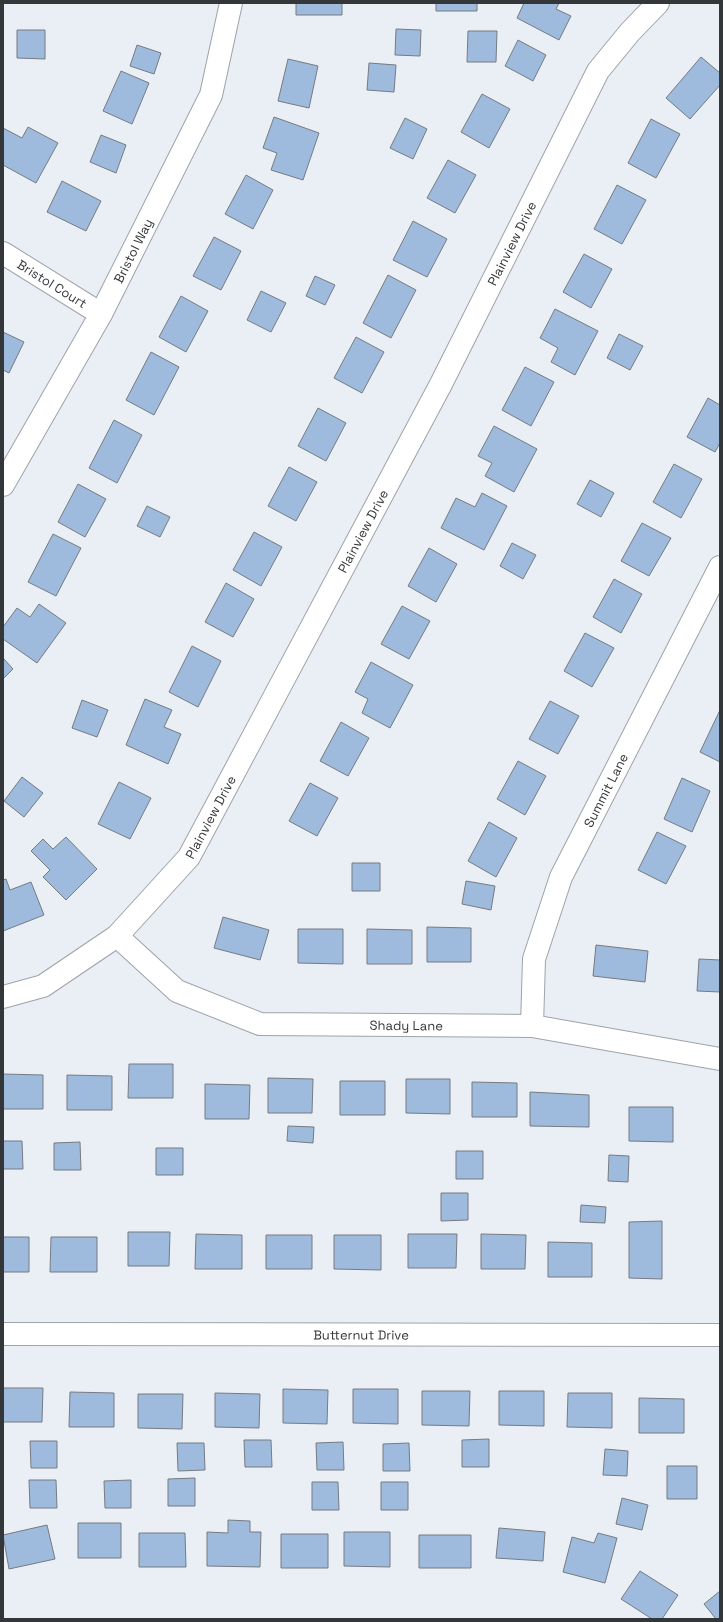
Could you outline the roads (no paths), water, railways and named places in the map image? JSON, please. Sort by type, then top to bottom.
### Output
[{"type":"street","name":"Bristol Way","points":[[3,484],[101,314],[211,95],[231,3]]},
{"type":"street","name":"Plainview Drive","points":[[3,997],[43,986],[117,936],[189,857],[441,384],[598,70],[658,3]]},
{"type":"street","name":"Bristol Court","points":[[3,253],[101,314]]},
{"type":"street","name":"Summit Lane","points":[[532,1026],[534,959],[561,877],[720,567]]},
{"type":"street","name":"Shady Lane","points":[[117,936],[177,990],[260,1024],[532,1026],[720,1059]]},
{"type":"street","name":"Butternut Drive","points":[[3,1334],[720,1335]]}]
